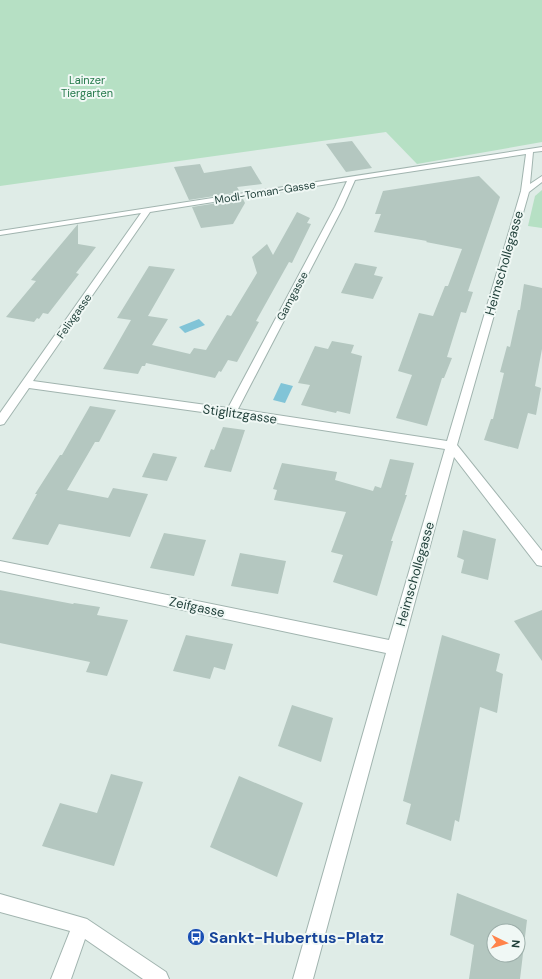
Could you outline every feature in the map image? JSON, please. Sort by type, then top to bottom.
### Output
[{"type":"street","name":"Modl-Toman-Gasse","points":[[0,233],[542,149]]},
{"type":"street","name":"Heimschollegasse","points":[[303,979],[394,648],[525,191],[530,151]]},
{"type":"street","points":[[525,191],[542,178]]},
{"type":"street","name":"Gamgasse","points":[[231,412],[339,207],[352,179]]},
{"type":"street","name":"Felixgasse","points":[[0,421],[146,211]]},
{"type":"street","name":"Stiglitzgasse","points":[[27,384],[231,412],[452,446]]},
{"type":"street","points":[[452,446],[542,561]]},
{"type":"street","name":"Zeifgasse","points":[[0,566],[394,648]]},
{"type":"street","points":[[0,903],[81,925],[159,979]]},
{"type":"street","points":[[61,979],[81,925]]},
{"type":"green space","name":"Lainzer Tiergarten","points":[[0,0],[542,0],[542,142],[417,164],[386,132],[0,186]]},
{"type":"green space","points":[[542,190],[542,228],[528,226],[535,196]]},
{"type":"water","points":[[199,319],[205,325],[185,333],[179,327]]},
{"type":"water","points":[[281,383],[293,386],[285,403],[273,400]]},
{"type":"building","points":[[352,141],[372,168],[346,172],[326,144]]},
{"type":"building","points":[[200,164],[204,173],[251,166],[262,184],[237,187],[240,192],[189,200],[174,167]]},
{"type":"building","points":[[479,176],[500,197],[468,291],[473,292],[466,313],[461,312],[447,357],[452,358],[444,378],[442,378],[427,426],[396,418],[412,375],[398,371],[419,313],[433,316],[445,286],[448,286],[462,249],[426,242],[427,241],[374,232],[381,214],[375,214],[383,191]]},
{"type":"building","points":[[243,199],[245,203],[233,224],[201,228],[192,207]]},
{"type":"building","points":[[297,212],[310,218],[307,223],[311,224],[292,263],[289,262],[256,321],[259,322],[237,362],[228,360],[221,372],[219,371],[215,378],[146,363],[145,366],[142,366],[138,374],[103,369],[131,320],[117,318],[149,266],[175,269],[148,316],[168,319],[152,345],[190,354],[194,348],[206,350],[227,315],[231,316],[257,273],[252,257],[267,244],[273,255]]},
{"type":"building","points":[[78,224],[78,244],[96,247],[76,273],[79,274],[48,314],[43,313],[39,319],[37,318],[34,322],[6,317],[36,281],[31,280]]},
{"type":"building","points":[[355,263],[377,267],[374,275],[383,277],[373,299],[341,293]]},
{"type":"building","points":[[524,284],[542,288],[542,349],[535,386],[541,388],[536,415],[528,413],[518,449],[484,440],[491,419],[493,419],[504,373],[500,372],[507,346],[510,347],[518,310],[520,310]]},
{"type":"building","points":[[332,341],[354,345],[351,353],[362,356],[350,414],[337,411],[336,413],[301,405],[310,385],[298,383],[315,346],[328,349]]},
{"type":"building","points":[[90,406],[116,410],[99,442],[95,442],[67,490],[108,498],[113,488],[148,494],[130,537],[59,524],[48,545],[12,539],[37,494],[35,494],[60,455],[62,455]]},
{"type":"building","points":[[223,427],[245,430],[231,472],[204,467],[211,449],[214,450]]},
{"type":"building","points":[[153,453],[177,457],[167,481],[142,477]]},
{"type":"building","points":[[390,459],[414,463],[405,495],[407,495],[391,541],[393,541],[377,596],[333,582],[343,555],[331,552],[346,512],[274,500],[277,490],[273,489],[282,463],[337,472],[335,480],[373,491],[375,486],[381,488]]},
{"type":"building","points":[[463,530],[496,539],[488,580],[461,573],[464,560],[457,557]]},
{"type":"building","points":[[164,533],[206,540],[194,576],[150,568]]},
{"type":"building","points":[[240,553],[286,561],[278,594],[231,586]]},
{"type":"building","points":[[0,590],[73,604],[100,607],[97,615],[128,620],[107,676],[86,672],[90,662],[0,643]]},
{"type":"building","points":[[542,610],[542,661],[514,621]]},
{"type":"building","points":[[186,635],[233,644],[225,670],[214,667],[210,679],[173,671]]},
{"type":"building","points":[[442,635],[500,654],[496,671],[503,674],[497,713],[480,707],[459,822],[455,820],[451,841],[406,824],[411,804],[403,801]]},
{"type":"building","points":[[292,705],[333,718],[321,762],[278,746]]},
{"type":"building","points":[[111,774],[143,782],[114,866],[42,846],[60,803],[97,813]]},
{"type":"building","points":[[239,776],[303,803],[277,877],[210,847]]},
{"type":"building","points":[[457,893],[527,920],[526,928],[526,923],[486,923],[486,963],[522,963],[520,979],[469,979],[474,945],[450,935]]},
{"type":"place","name":"Sankt-Hubertus-Platz","points":[[196,937]]}]
